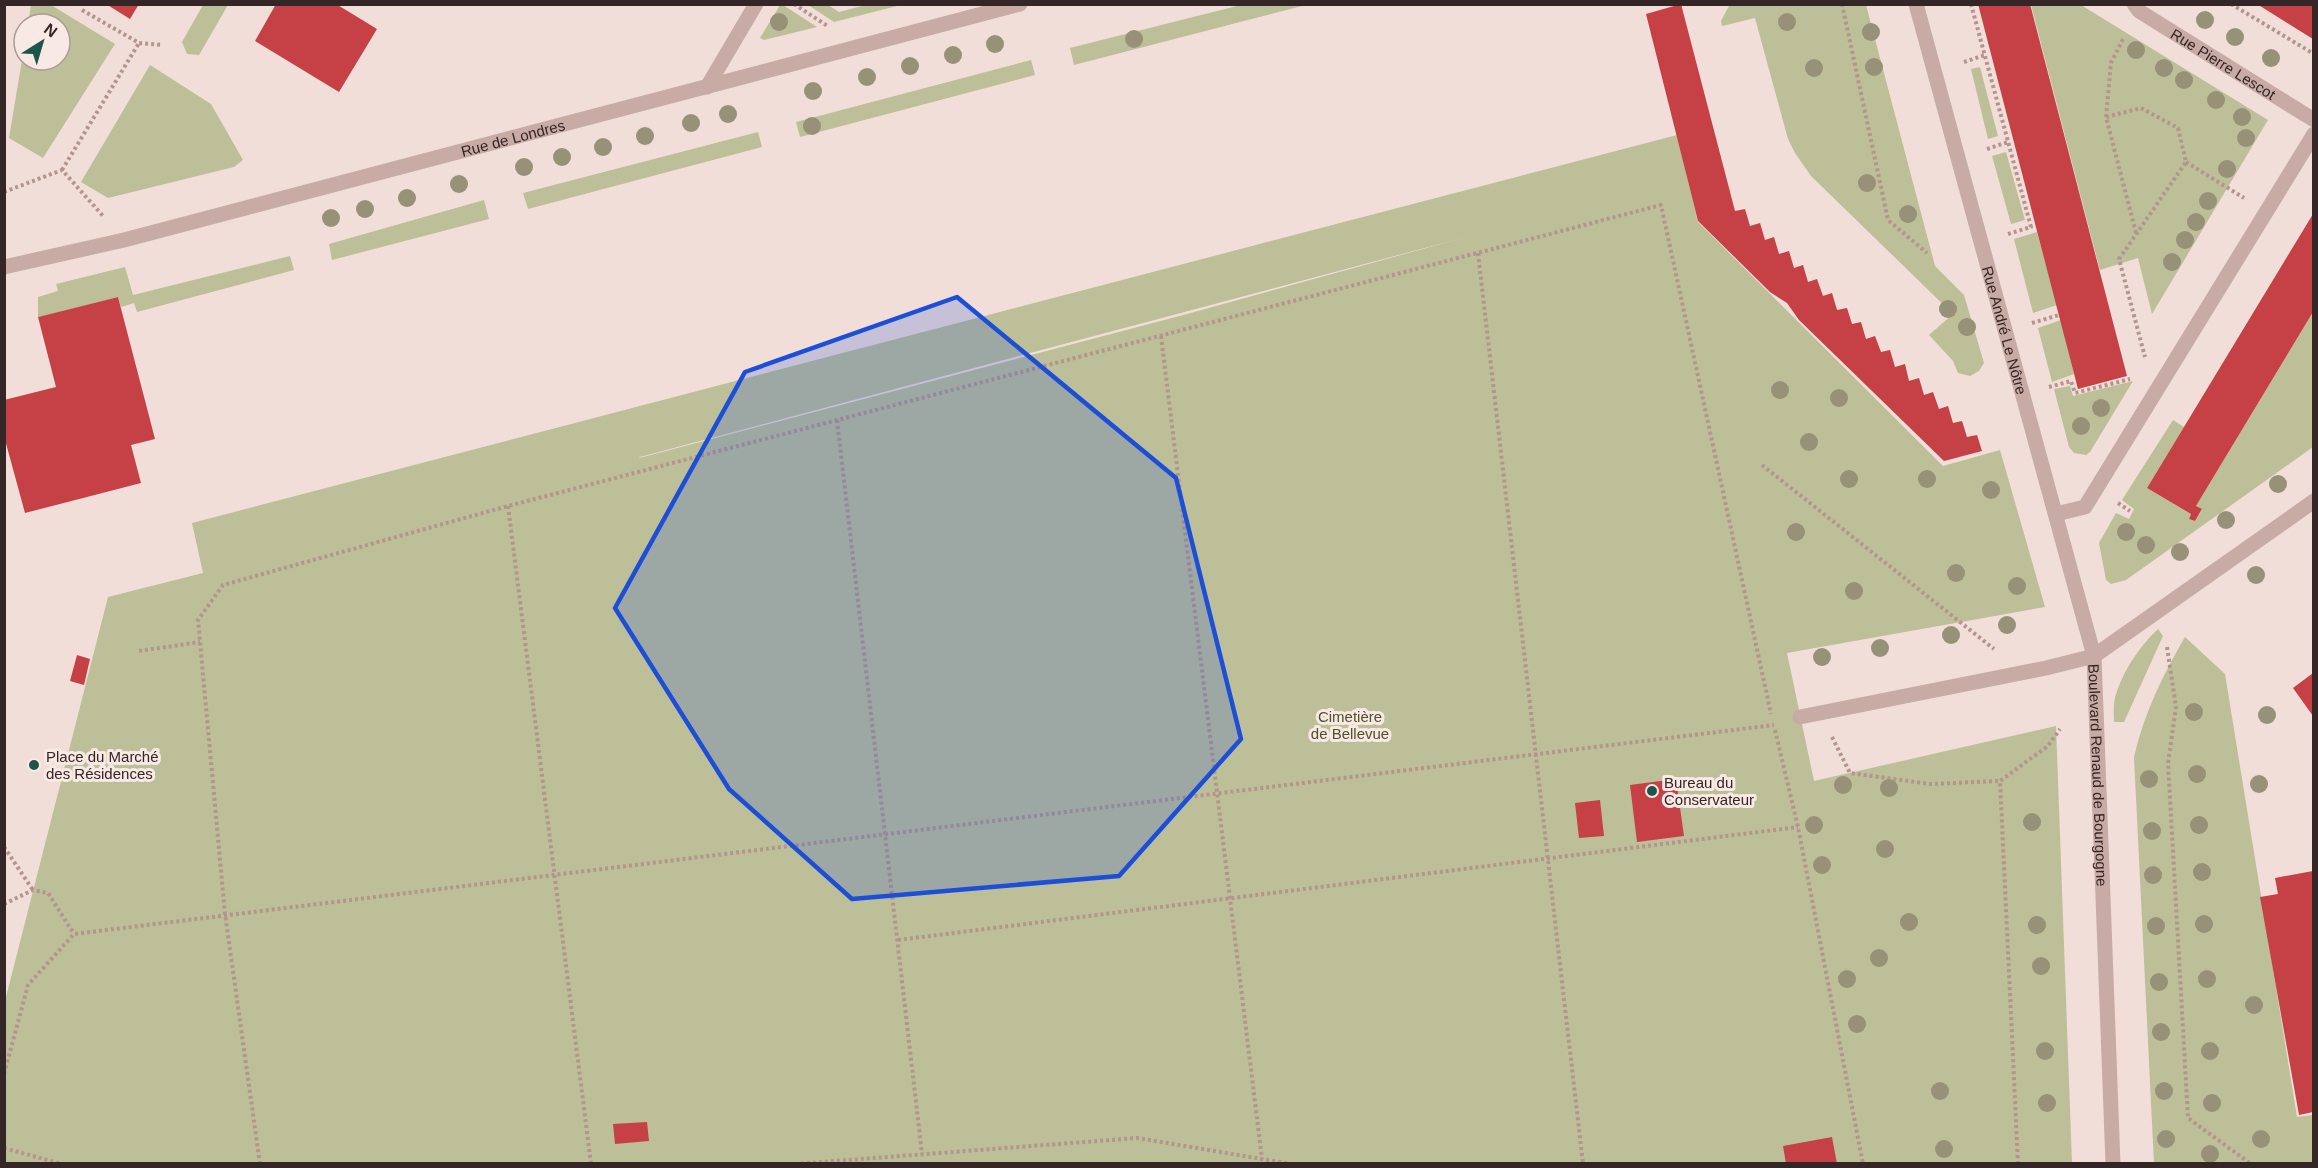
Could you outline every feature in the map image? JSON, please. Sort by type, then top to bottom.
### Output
[{"type":"street","points":[[708,87],[756,4]]},
{"type":"street","name":"Rue de Londres","points":[[4,267],[124,240],[1020,4]]},
{"type":"street","name":"Rue André Le Nôtre","points":[[1916,4],[2094,656]]},
{"type":"street","name":"Rue Pierre Lescot","points":[[2134,4],[2139,11],[2313,120]]},
{"type":"street","points":[[2056,514],[2085,507],[2313,134]]},
{"type":"street","name":"Boulevard Renaud de Bourgogne","points":[[2113,1164],[2094,656],[2313,501]]},
{"type":"street","points":[[1800,717],[2094,656]]},
{"type":"path","points":[[1842,4],[1888,220],[1927,253]]},
{"type":"path","points":[[1971,4],[2031,226],[2008,234]]},
{"type":"path","points":[[2231,4],[2313,54]]},
{"type":"path","points":[[82,10],[139,43],[163,45]]},
{"type":"path","points":[[2124,37],[2111,63],[2106,117],[2136,233]]},
{"type":"path","points":[[4,192],[62,170],[139,43]]},
{"type":"path","points":[[1964,62],[1985,55]]},
{"type":"path","points":[[2106,117],[2141,108],[2178,128],[2186,162],[2266,212]]},
{"type":"path","points":[[1987,149],[2008,142]]},
{"type":"path","points":[[2147,365],[2119,259],[2186,162]]},
{"type":"path","points":[[62,170],[124,240]]},
{"type":"path","points":[[260,1164],[225,914],[198,620],[223,585],[508,506],[1661,205],[1773,725],[1798,827],[1863,1164]]},
{"type":"path","points":[[1478,253],[1583,1164]]},
{"type":"path","points":[[2032,323],[2059,315]]},
{"type":"path","points":[[1161,336],[1262,1159]]},
{"type":"path","points":[[2049,387],[2071,381],[2075,393],[2134,378],[2159,385]]},
{"type":"path","points":[[837,420],[922,1154]]},
{"type":"path","points":[[1761,465],[2023,672]]},
{"type":"path","points":[[2115,501],[2130,511]]},
{"type":"path","points":[[508,506],[591,1164]]},
{"type":"path","points":[[140,651],[200,642]]},
{"type":"path","points":[[2167,647],[2176,707],[2168,763],[2188,1118],[2251,1164]]},
{"type":"path","points":[[1821,713],[1850,773],[1930,784],[2000,781],[2048,746],[2060,729]]},
{"type":"path","points":[[4,1074],[28,985],[74,934],[1773,725],[1800,717]]},
{"type":"path","points":[[2000,781],[2018,1164]]},
{"type":"path","points":[[898,940],[1798,827]]},
{"type":"path","points":[[4,847],[33,890]]},
{"type":"path","points":[[4,904],[33,890],[48,893],[74,934]]},
{"type":"path","points":[[795,1164],[1137,1138],[1291,1164]]},
{"type":"path","points":[[4,1148],[62,1164]]},
{"type":"highlighted area","points":[[957,297],[1176,478],[1241,739],[1119,876],[852,899],[729,789],[615,608],[745,372]]},
{"type":"green space","points":[[1730,4],[1866,5],[1935,266],[1964,295],[1984,363],[1979,371],[1970,376],[1958,373],[1953,361],[1929,335],[1953,314],[1811,176],[1795,153],[1788,139],[1755,18],[1722,26],[1721,21]]},
{"type":"green space","points":[[31,5],[51,5],[62,12],[30,12]]},
{"type":"green space","points":[[203,5],[228,5],[199,55],[187,54],[182,42]]},
{"type":"green space","points":[[780,5],[817,27],[764,40],[760,38]]},
{"type":"green space","points":[[808,5],[828,5],[839,12],[866,5],[901,5],[834,22]]},
{"type":"green space","points":[[1241,5],[1306,5],[1074,65],[1070,48]]},
{"type":"green space","points":[[2031,5],[2081,5],[2268,120],[2152,314],[2138,258],[2100,270]]},
{"type":"green space","points":[[72,18],[115,44],[43,158],[9,138],[20,72],[72,72]]},
{"type":"green space","points":[[1031,60],[1035,75],[800,137],[796,122]]},
{"type":"green space","points":[[150,65],[211,104],[243,160],[234,167],[108,198],[81,182]]},
{"type":"green space","points":[[1980,67],[1998,136],[1988,139],[1971,69]]},
{"type":"green space","points":[[758,132],[762,147],[528,209],[523,193]]},
{"type":"green space","name":"Cimetière de Bellevue","points":[[1677,135],[1698,222],[1943,466],[2000,450],[2045,607],[1787,653],[1814,781],[2056,726],[2072,1163],[5,1164],[5,1001],[108,597],[203,573],[192,523]],"holes":[[[1466,237],[1187,314],[639,458]]]},
{"type":"green space","points":[[2006,152],[2025,220],[2011,224],[1992,156]]},
{"type":"green space","points":[[484,200],[489,219],[332,260],[329,244]]},
{"type":"green space","points":[[2037,232],[2057,305],[2033,313],[2014,239]]},
{"type":"green space","points":[[290,256],[294,270],[137,312],[134,303],[121,307],[118,297],[38,317],[38,297],[58,291],[56,284],[125,267],[133,295]]},
{"type":"green space","points":[[2313,312],[2313,447],[2126,580],[2111,584],[2106,580],[2099,543],[2116,513],[2129,519],[2134,509],[2122,500],[2173,420],[2184,427],[2147,488],[2191,514],[2189,519],[2195,521],[2202,510],[2196,506]]},
{"type":"green space","points":[[2061,320],[2074,374],[2052,382],[2038,328]]},
{"type":"green space","points":[[2133,381],[2090,452],[2086,455],[2074,453],[2069,447],[2054,389],[2070,386],[2073,396]]},
{"type":"green space","points":[[2158,629],[2163,636],[2124,722],[2114,722],[2114,701],[2122,679],[2138,652]]},
{"type":"green space","points":[[2185,637],[2225,674],[2297,1117],[2313,1115],[2313,1163],[2154,1164],[2134,757],[2155,695]]},
{"type":"building","points":[[106,4],[139,4],[130,19]]},
{"type":"building","points":[[276,4],[336,4],[377,29],[339,92],[255,41]]},
{"type":"building","points":[[1681,4],[1735,211],[1745,209],[1750,226],[1760,223],[1765,240],[1774,237],[1779,254],[1789,251],[1794,268],[1803,265],[1808,282],[1817,279],[1823,296],[1832,293],[1837,310],[1847,308],[1852,324],[1861,322],[1866,339],[1875,336],[1881,352],[1890,350],[1895,367],[1905,364],[1909,381],[1919,378],[1924,395],[1933,392],[1939,409],[1948,406],[1953,423],[1962,421],[1967,437],[1977,435],[1982,451],[1944,461],[1799,320],[1787,303],[1770,292],[1698,221],[1646,14]]},
{"type":"building","points":[[1978,4],[2030,4],[2127,376],[2078,389]]},
{"type":"building","points":[[2257,4],[2313,4],[2313,39]]},
{"type":"building","points":[[2313,214],[2313,312],[2196,506],[2202,509],[2195,521],[2189,519],[2191,514],[2147,488]]},
{"type":"building","points":[[118,297],[155,439],[131,445],[141,483],[25,513],[4,436],[4,400],[56,387],[38,317]]},
{"type":"building","points":[[77,655],[90,659],[84,685],[70,681]]},
{"type":"building","points":[[2313,673],[2313,716],[2293,688]]},
{"type":"building","points":[[1676,779],[1684,836],[1637,842],[1630,785]]},
{"type":"building","points":[[1600,800],[1604,836],[1579,838],[1575,803]]},
{"type":"building","points":[[2313,871],[2313,1112],[2299,1115],[2260,897],[2278,894],[2275,878]]},
{"type":"building","points":[[647,1122],[649,1141],[615,1144],[613,1124]]},
{"type":"building","points":[[1832,1137],[1837,1164],[1786,1164],[1783,1146]]},
{"type":"place","name":"Place du Marché des Résidences","points":[[34,765]]},
{"type":"place","name":"Bureau du Conservateur","points":[[1652,791]]}]
